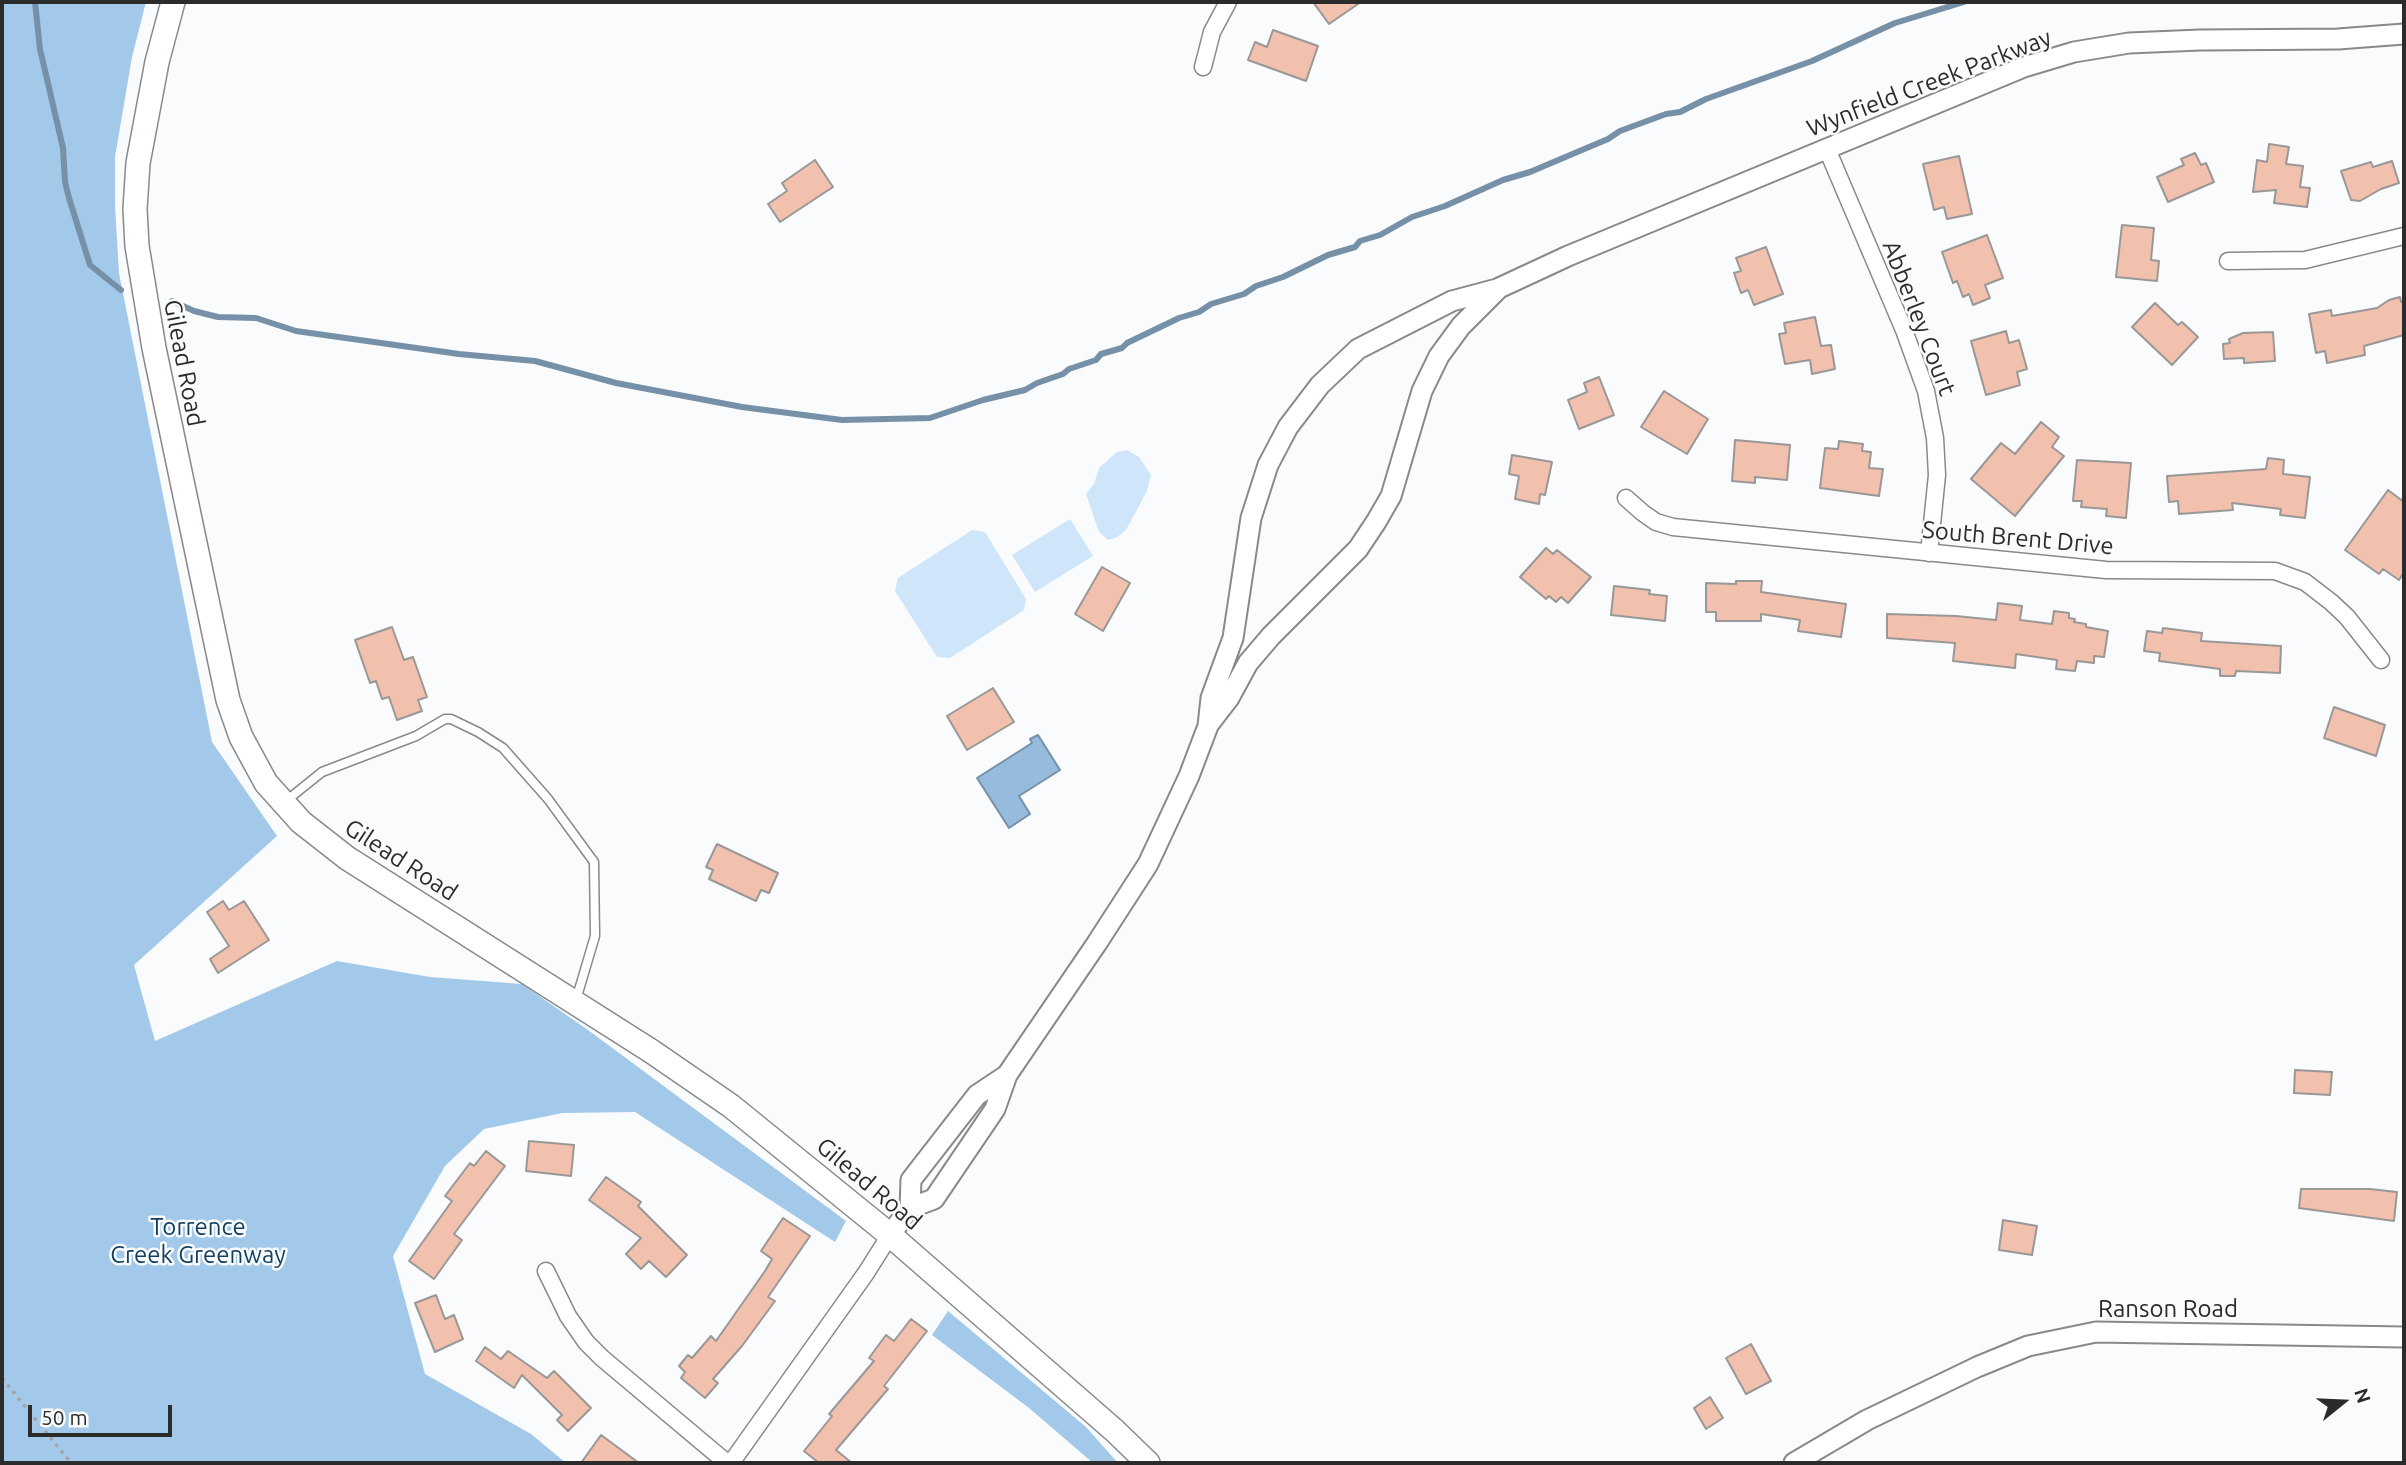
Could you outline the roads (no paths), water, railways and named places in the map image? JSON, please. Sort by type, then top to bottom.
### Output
[{"type":"main road","name":"Gilead Road","points":[[173,2],[157,62],[136,180],[141,280],[228,700],[250,757],[266,783],[301,822],[347,858],[651,1051],[731,1106],[890,1235],[1115,1431],[1148,1463]]},
{"type":"street","points":[[1203,67],[1212,32],[1228,2]]},
{"type":"street","name":"Wynfield Creek Parkway","points":[[729,1463],[910,1208],[934,1199],[995,1109],[1006,1075],[1148,864],[1189,776],[1208,726],[1211,698],[1233,638],[1251,518],[1268,465],[1288,427],[1321,385],[1358,349],[1452,300],[1497,289],[1568,256],[2024,67],[2074,52],[2141,43],[2339,39],[2404,34]]},
{"type":"street","name":"Abberley Court","points":[[1826,149],[1904,330],[1926,391],[1935,438],[1937,475],[1929,552]]},
{"type":"street","points":[[2228,261],[2305,260],[2404,236]]},
{"type":"street","name":"Wynfield Creek Parkway","points":[[1208,726],[1229,698],[1248,663],[1271,636],[1358,549],[1376,522],[1391,496],[1422,391],[1439,356],[1461,326],[1497,289]]},
{"type":"street","name":"South Brent Drive","points":[[1626,498],[1656,522],[1672,527],[2106,570],[2264,570],[2286,573],[2305,582],[2331,602],[2347,617],[2381,660]]},
{"type":"street","name":"Wynfield Creek Parkway","points":[[910,1208],[911,1180],[977,1095],[1006,1075]]},
{"type":"street","points":[[546,1271],[564,1308],[586,1342],[729,1463]]},
{"type":"street","name":"Ranson Road","points":[[1794,1463],[1867,1420],[1977,1367],[2028,1346],[2096,1332],[2404,1337]]},
{"type":"lane","points":[[283,804],[322,772],[416,736],[444,719],[452,719],[503,748],[548,799],[594,862],[595,936],[576,1003]]},
{"type":"waterway","points":[[35,2],[40,49],[63,148],[69,198],[90,265],[121,290]]},
{"type":"waterway","points":[[172,301],[194,311],[218,317],[256,318],[296,331],[459,354],[535,361],[616,383],[742,407],[842,420],[930,418],[983,400],[1025,390],[1069,369],[1096,360],[1101,354],[1122,348],[1127,343],[1179,318],[1199,312],[1211,304],[1244,294],[1256,286],[1283,277],[1328,255],[1355,247],[1360,241],[1380,235],[1412,217],[1445,206],[1503,180],[1530,172],[1608,139],[1620,131],[1666,114],[1680,112],[1706,99],[1812,61],[1895,23],[1964,2]]},
{"type":"park label","name":"Torrence Creek Greenway","points":[[198,1241]]}]
